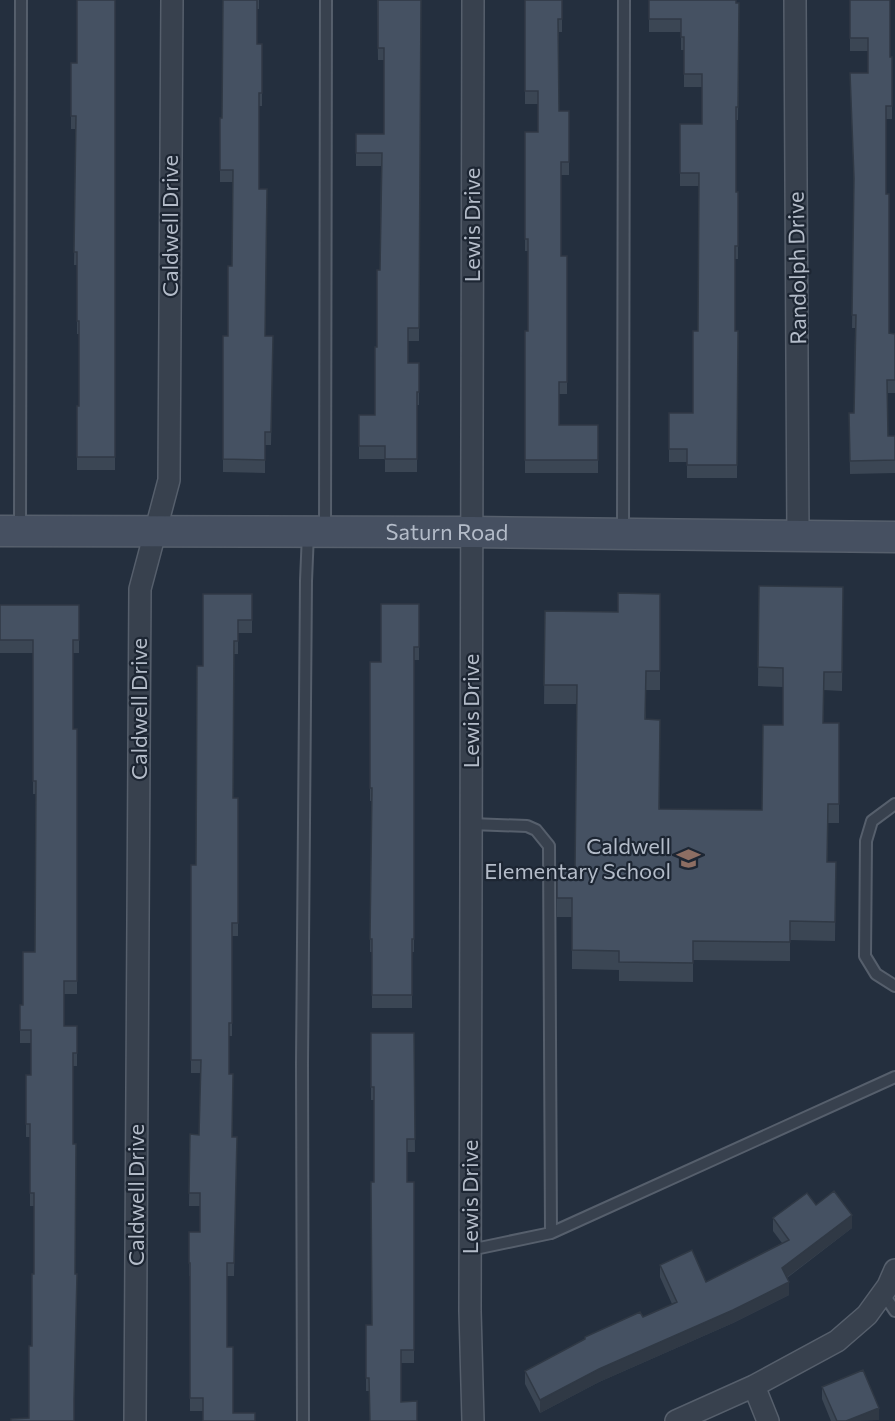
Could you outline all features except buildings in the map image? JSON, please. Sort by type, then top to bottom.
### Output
[{"type":"street","name":"Caldwell Drive","points":[[135,1421],[140,589],[169,480],[172,0]]},
{"type":"street","name":"Lewis Drive","points":[[472,0],[470,1250],[473,1421]]},
{"type":"street","name":"Randolph Drive","points":[[795,0],[798,536]]},
{"type":"street","name":"Saturn Road","points":[[10,531],[472,532],[895,537]]},
{"type":"street","points":[[676,1421],[754,1386],[837,1341],[867,1315],[883,1293],[895,1270]]},
{"type":"street","points":[[754,1386],[768,1421]]},
{"type":"lane","points":[[10,531],[21,0]]},
{"type":"lane","points":[[303,1421],[302,1053],[306,581],[317,532],[326,0]]},
{"type":"lane","points":[[623,534],[624,0]]},
{"type":"lane","points":[[895,804],[872,821],[866,841],[865,933],[865,956],[876,974],[895,986]]},
{"type":"lane","points":[[471,824],[527,826],[536,831],[549,846],[550,1233]]},
{"type":"lane","points":[[470,1250],[550,1233],[895,1077]]},
{"type":"lane","points":[[883,1293],[895,1311]]},
{"type":"place","name":"Caldwell Elementary School","points":[[689,859]]}]
